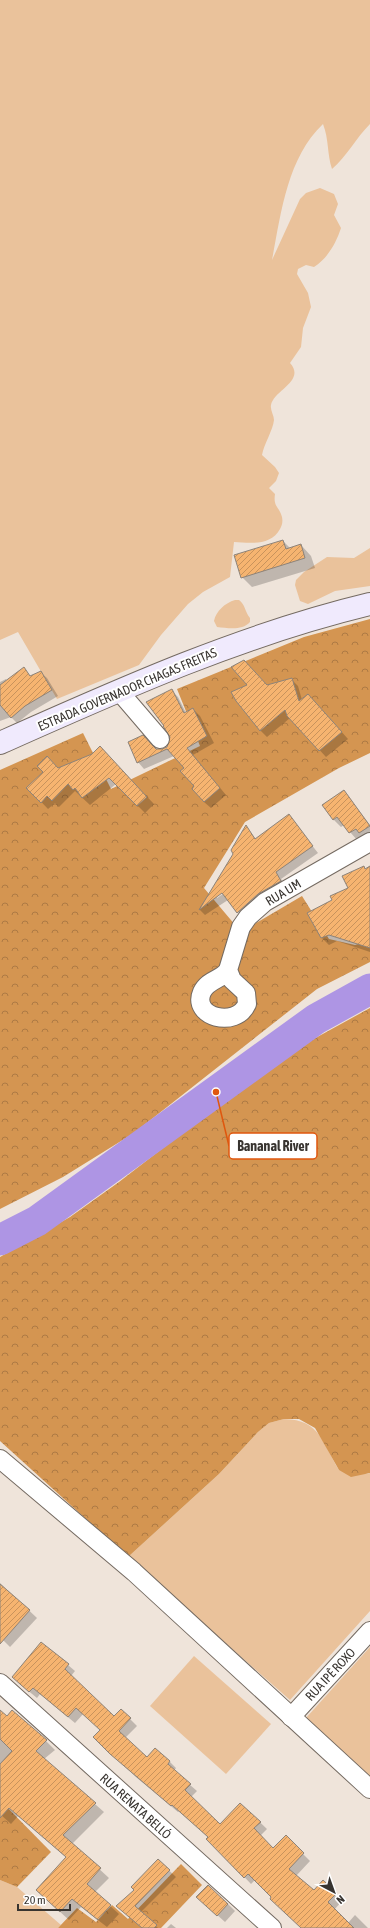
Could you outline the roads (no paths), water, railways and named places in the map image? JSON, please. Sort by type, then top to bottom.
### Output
[{"type":"main road","name":"ESTRADA GOVERNADOR CHAGAS FREITAS","points":[[0,744],[118,690],[219,650],[324,615],[370,604]]},
{"type":"street","points":[[118,690],[160,739]]},
{"type":"street","name":"RUA UM","points":[[228,970],[241,927],[258,907],[286,889],[370,842]]},
{"type":"street","points":[[0,1459],[134,1572],[370,1789]]},
{"type":"street","name":"RUA IPÊ ROXO","points":[[291,1717],[370,1631]]},
{"type":"street","name":"RUA RENATA BELLÓ","points":[[0,1683],[272,1928]]},
{"type":"waterway","points":[[0,1240],[37,1221],[316,1019],[370,989]]},
{"type":"place","name":"Bananal River","points":[[216,1092]]}]
